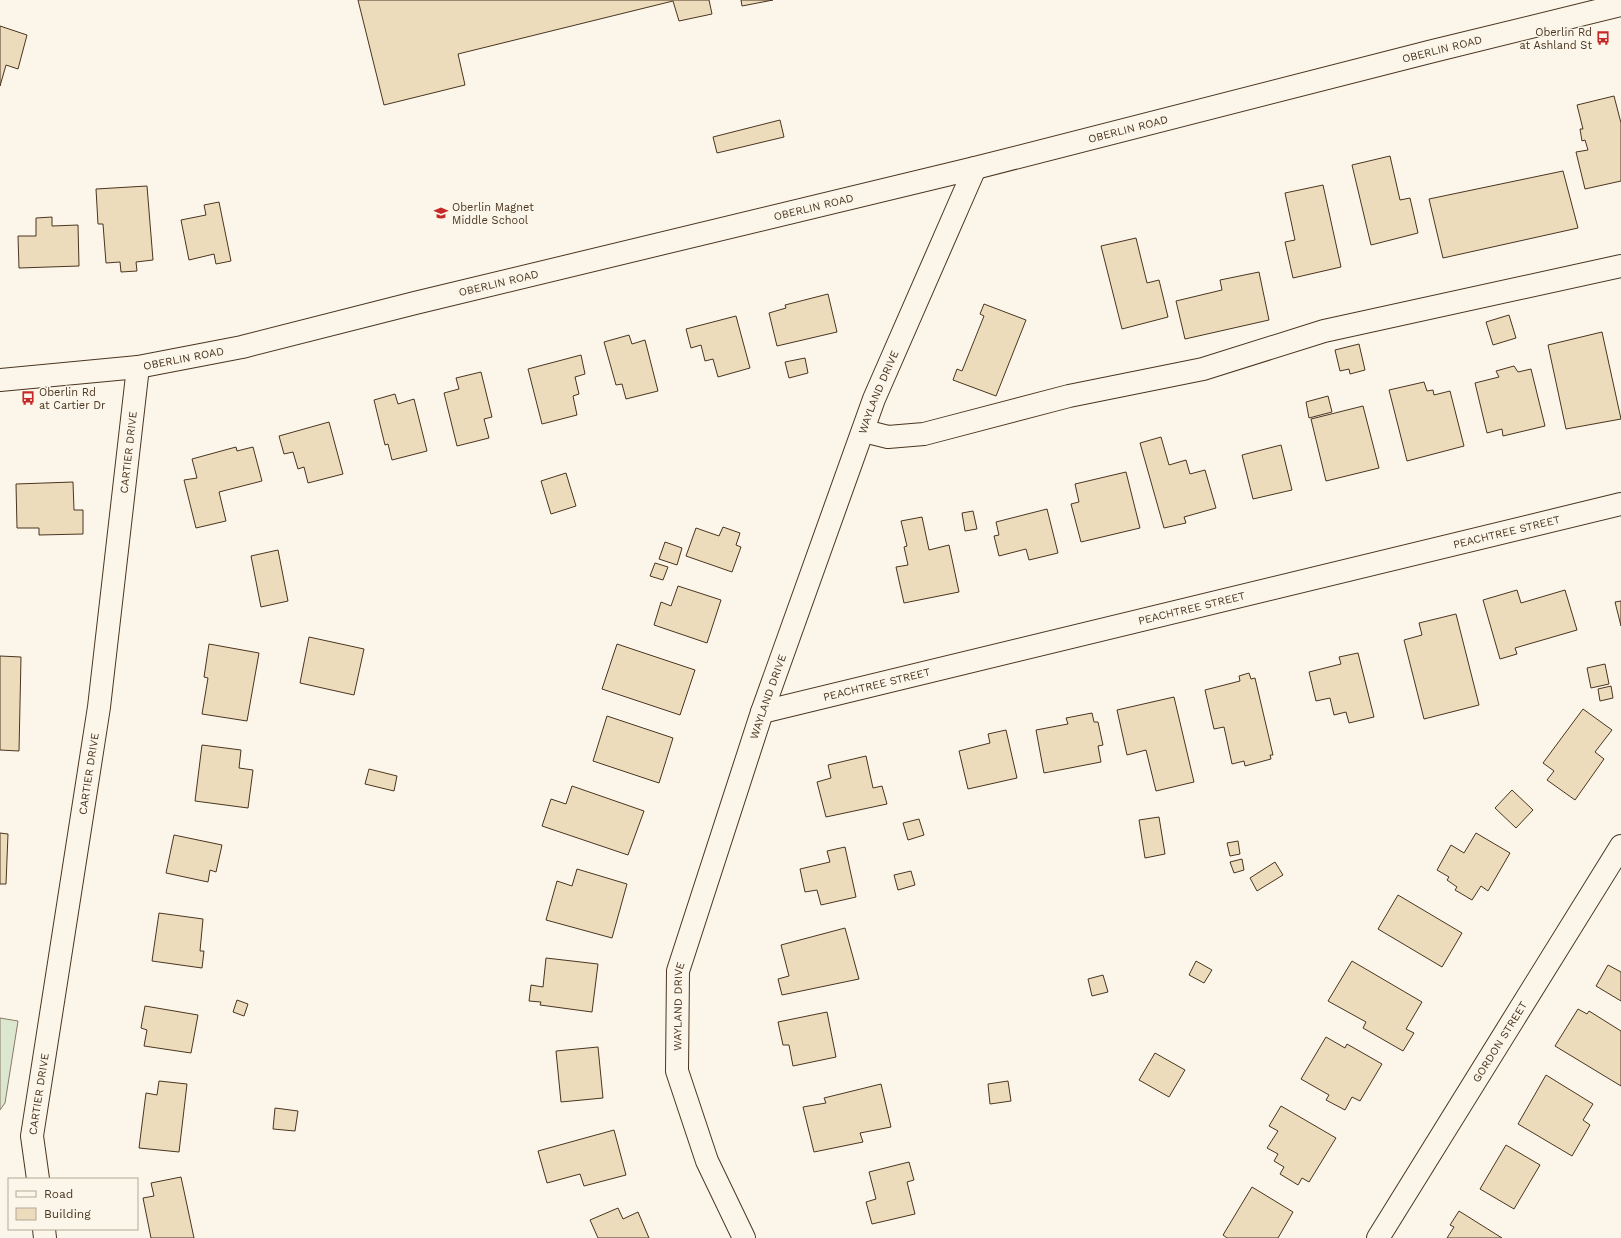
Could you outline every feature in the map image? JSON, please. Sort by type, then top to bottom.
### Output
[{"type":"street","name":"OBERLIN ROAD","points":[[0,380],[138,367],[242,347],[431,299],[975,168],[1433,51],[1621,5]]},
{"type":"street","name":"WAYLAND DRIVE","points":[[744,1238],[707,1161],[677,1071],[678,971],[762,712],[864,431],[874,399],[975,168]]},
{"type":"street","points":[[864,431],[888,437],[924,434],[1069,396],[1203,369],[1324,331],[1621,266]]},
{"type":"street","name":"CARTIER DRIVE","points":[[38,1178],[32,1136],[99,707],[138,367]]},
{"type":"street","name":"PEACHTREE STREET","points":[[762,712],[1621,504]]},
{"type":"street","name":"GORDON STREET","points":[[1378,1238],[1621,846]]},
{"type":"green space","points":[[0,1018],[18,1021],[5,1103],[0,1110]]},
{"type":"building","points":[[358,0],[709,0],[712,14],[679,21],[673,1],[458,54],[465,85],[384,105]]},
{"type":"building","points":[[741,0],[773,0],[742,6]]},
{"type":"building","points":[[0,26],[27,35],[18,69],[6,65],[0,86]]},
{"type":"building","points":[[1614,96],[1621,123],[1621,181],[1585,189],[1576,152],[1588,150],[1585,140],[1582,141],[1580,129],[1583,129],[1577,105]]},
{"type":"building","points":[[780,120],[784,137],[717,153],[713,137]]},
{"type":"building","points":[[1390,156],[1400,200],[1410,198],[1418,233],[1371,245],[1352,165]]},
{"type":"building","points":[[1563,171],[1578,228],[1443,258],[1429,199]]},
{"type":"building","points":[[1323,185],[1341,267],[1293,278],[1285,242],[1295,240],[1285,193]]},
{"type":"building","points":[[147,186],[153,260],[136,262],[137,271],[121,272],[120,262],[106,263],[103,224],[98,224],[96,189]]},
{"type":"building","points":[[219,202],[231,261],[216,264],[214,254],[189,260],[181,220],[206,215],[204,205]]},
{"type":"building","points":[[52,217],[52,226],[78,225],[79,266],[19,268],[18,236],[36,236],[36,218]]},
{"type":"building","points":[[1136,238],[1147,283],[1159,280],[1168,317],[1122,329],[1101,246]]},
{"type":"building","points":[[1259,272],[1269,320],[1185,339],[1176,301],[1222,290],[1220,280]]},
{"type":"building","points":[[828,294],[837,332],[777,346],[769,313],[786,308],[785,305]]},
{"type":"building","points":[[984,304],[1026,320],[996,396],[953,380],[957,369],[962,371],[984,316],[980,314]]},
{"type":"building","points":[[1509,315],[1516,338],[1493,345],[1486,322]]},
{"type":"building","points":[[736,316],[750,368],[718,377],[713,359],[705,361],[701,345],[691,348],[686,329]]},
{"type":"building","points":[[1602,332],[1621,419],[1566,429],[1548,345]]},
{"type":"building","points":[[629,335],[632,344],[645,340],[658,391],[626,399],[622,384],[616,385],[604,342]]},
{"type":"building","points":[[1359,344],[1365,370],[1350,374],[1349,369],[1340,371],[1335,350]]},
{"type":"building","points":[[581,355],[585,374],[575,377],[579,394],[573,396],[577,415],[542,424],[528,369]]},
{"type":"building","points":[[805,358],[808,373],[789,378],[785,362]]},
{"type":"building","points":[[1514,366],[1518,372],[1531,369],[1545,426],[1503,436],[1502,429],[1487,433],[1475,383],[1499,377],[1496,371]]},
{"type":"building","points":[[481,372],[492,417],[484,419],[489,438],[457,446],[444,393],[459,389],[456,378]]},
{"type":"building","points":[[1424,382],[1427,391],[1433,390],[1434,395],[1450,391],[1464,446],[1407,461],[1389,390]]},
{"type":"building","points":[[395,394],[398,404],[414,399],[427,451],[392,460],[388,444],[385,445],[374,400]]},
{"type":"building","points":[[1328,396],[1332,412],[1309,418],[1306,402]]},
{"type":"building","points":[[1363,406],[1379,468],[1326,481],[1311,419]]},
{"type":"building","points":[[329,422],[343,474],[308,483],[304,467],[298,469],[293,452],[284,454],[279,436]]},
{"type":"building","points":[[1161,437],[1169,465],[1186,460],[1190,474],[1205,470],[1216,508],[1184,517],[1186,523],[1164,528],[1140,443]]},
{"type":"building","points":[[1281,445],[1292,490],[1253,499],[1242,455]]},
{"type":"building","points":[[236,447],[237,451],[253,447],[262,481],[219,492],[226,521],[196,528],[184,480],[197,478],[192,459]]},
{"type":"building","points":[[1126,472],[1140,528],[1081,542],[1071,504],[1079,502],[1075,484]]},
{"type":"building","points":[[566,473],[576,506],[551,514],[541,481]]},
{"type":"building","points":[[73,482],[74,510],[83,510],[83,534],[39,535],[39,528],[17,528],[16,484]]},
{"type":"building","points":[[1047,509],[1058,553],[1029,560],[1026,549],[999,556],[994,536],[999,535],[996,522]]},
{"type":"building","points":[[973,511],[977,529],[965,531],[962,513]]},
{"type":"building","points":[[922,517],[929,550],[949,545],[959,592],[904,603],[896,567],[908,565],[904,547],[907,546],[901,521]]},
{"type":"building","points":[[723,527],[740,533],[736,545],[741,547],[732,572],[686,556],[696,528],[719,536]]},
{"type":"building","points":[[665,542],[682,548],[677,565],[659,559]]},
{"type":"building","points":[[278,550],[288,601],[261,607],[251,556]]},
{"type":"building","points":[[655,563],[668,567],[663,580],[650,576]]},
{"type":"building","points":[[678,586],[721,600],[707,643],[654,625],[661,602],[671,606]]},
{"type":"building","points":[[1517,590],[1521,603],[1565,590],[1577,630],[1515,648],[1517,654],[1500,659],[1483,600]]},
{"type":"building","points":[[1621,601],[1621,626],[1615,602]]},
{"type":"building","points":[[1456,614],[1479,705],[1424,719],[1404,640],[1422,635],[1419,623]]},
{"type":"building","points":[[309,637],[364,649],[354,695],[300,683]]},
{"type":"building","points":[[209,644],[259,653],[247,721],[202,714],[208,678],[204,677]]},
{"type":"building","points":[[617,644],[695,670],[680,715],[602,689]]},
{"type":"building","points":[[1358,653],[1374,717],[1349,723],[1346,712],[1334,715],[1330,698],[1316,701],[1309,672],[1341,664],[1339,657]]},
{"type":"building","points":[[0,656],[21,657],[19,751],[0,750]]},
{"type":"building","points":[[1605,664],[1609,684],[1591,688],[1587,668]]},
{"type":"building","points":[[1249,673],[1251,679],[1255,678],[1273,755],[1270,755],[1271,759],[1245,766],[1244,761],[1232,764],[1224,727],[1214,729],[1205,690],[1240,681],[1239,676]]},
{"type":"building","points":[[1611,686],[1613,698],[1600,701],[1598,689]]},
{"type":"building","points":[[1174,697],[1194,782],[1156,791],[1146,750],[1127,755],[1117,710]]},
{"type":"building","points":[[1583,709],[1612,730],[1595,752],[1604,759],[1575,800],[1547,780],[1554,771],[1543,763]]},
{"type":"building","points":[[1092,713],[1094,722],[1098,722],[1103,745],[1098,746],[1101,762],[1044,773],[1036,730],[1068,724],[1066,718]]},
{"type":"building","points":[[607,716],[673,738],[659,783],[593,761]]},
{"type":"building","points":[[1006,730],[1017,778],[968,789],[959,751],[990,743],[988,734]]},
{"type":"building","points":[[202,745],[241,750],[239,768],[253,770],[248,808],[195,801]]},
{"type":"building","points":[[866,756],[873,788],[882,786],[887,804],[826,817],[817,782],[831,778],[828,765]]},
{"type":"building","points":[[369,769],[397,776],[394,791],[365,784]]},
{"type":"building","points":[[572,786],[644,811],[628,855],[542,826],[551,799],[566,804]]},
{"type":"building","points":[[1512,790],[1533,810],[1516,828],[1495,808]]},
{"type":"building","points":[[1159,817],[1165,854],[1145,858],[1139,820]]},
{"type":"building","points":[[919,819],[924,835],[908,840],[903,823]]},
{"type":"building","points":[[0,833],[8,834],[6,884],[0,884]]},
{"type":"building","points":[[1476,833],[1510,853],[1488,891],[1481,886],[1472,900],[1455,890],[1457,887],[1447,880],[1449,877],[1437,870],[1451,845],[1464,853]]},
{"type":"building","points":[[174,835],[222,845],[216,872],[210,870],[208,882],[166,873]]},
{"type":"building","points":[[1238,841],[1240,854],[1230,856],[1227,843]]},
{"type":"building","points":[[845,847],[856,897],[821,905],[817,890],[805,892],[800,869],[830,862],[827,851]]},
{"type":"building","points":[[1242,859],[1244,870],[1234,873],[1230,862]]},
{"type":"building","points":[[1275,862],[1283,875],[1257,891],[1250,878]]},
{"type":"building","points":[[577,869],[627,884],[612,938],[546,920],[557,881],[572,886]]},
{"type":"building","points":[[911,871],[915,885],[898,890],[894,875]]},
{"type":"building","points":[[1398,895],[1462,933],[1442,967],[1378,929]]},
{"type":"building","points":[[159,913],[203,919],[200,951],[204,951],[202,968],[152,961]]},
{"type":"building","points":[[845,928],[859,979],[782,995],[778,979],[789,976],[781,945]]},
{"type":"building","points":[[546,958],[598,964],[592,1012],[540,1005],[541,1002],[529,1001],[531,985],[543,987]]},
{"type":"building","points":[[1196,961],[1212,970],[1204,983],[1189,975]]},
{"type":"building","points":[[1352,961],[1422,1002],[1406,1029],[1414,1033],[1403,1051],[1363,1028],[1366,1022],[1328,1001]]},
{"type":"building","points":[[1608,965],[1621,972],[1621,1001],[1596,986]]},
{"type":"building","points":[[1103,975],[1108,992],[1092,996],[1088,979]]},
{"type":"building","points":[[237,1000],[248,1004],[244,1016],[233,1012]]},
{"type":"building","points":[[145,1006],[198,1015],[191,1053],[144,1046],[147,1030],[141,1028]]},
{"type":"building","points":[[1578,1009],[1587,1014],[1589,1011],[1621,1031],[1621,1086],[1555,1046]]},
{"type":"building","points":[[827,1012],[836,1057],[793,1066],[789,1045],[783,1045],[778,1022]]},
{"type":"building","points":[[1326,1037],[1345,1048],[1347,1044],[1382,1064],[1360,1101],[1352,1097],[1345,1110],[1326,1100],[1329,1095],[1301,1079]]},
{"type":"building","points":[[598,1047],[603,1098],[561,1102],[556,1051]]},
{"type":"building","points":[[1155,1053],[1185,1070],[1169,1097],[1139,1080]]},
{"type":"building","points":[[1546,1075],[1593,1104],[1583,1120],[1590,1125],[1572,1156],[1518,1124]]},
{"type":"building","points":[[159,1081],[187,1084],[179,1152],[139,1148],[146,1093],[157,1095]]},
{"type":"building","points":[[1008,1081],[1011,1101],[990,1104],[988,1084]]},
{"type":"building","points":[[881,1084],[891,1127],[860,1133],[863,1142],[814,1152],[803,1107],[826,1103],[824,1098]]},
{"type":"building","points":[[1281,1106],[1336,1138],[1309,1182],[1302,1178],[1298,1185],[1280,1174],[1284,1167],[1274,1161],[1278,1154],[1267,1148],[1278,1131],[1269,1126]]},
{"type":"building","points":[[275,1108],[298,1111],[295,1131],[273,1129]]},
{"type":"building","points":[[614,1130],[626,1175],[584,1186],[580,1174],[547,1183],[538,1151]]},
{"type":"building","points":[[1506,1145],[1540,1165],[1514,1209],[1480,1189]]},
{"type":"building","points":[[909,1162],[914,1180],[907,1182],[915,1214],[872,1224],[866,1202],[876,1199],[869,1172]]},
{"type":"building","points":[[181,1177],[194,1238],[151,1238],[143,1198],[154,1196],[151,1183]]},
{"type":"building","points":[[1252,1187],[1293,1212],[1278,1238],[1227,1238],[1223,1235]]},
{"type":"building","points":[[618,1208],[623,1219],[638,1212],[649,1238],[598,1238],[590,1220]]},
{"type":"building","points":[[1459,1211],[1502,1238],[1447,1238],[1454,1227],[1450,1225]]},
{"type":"place","name":"Oberlin Rd at Ashland St","points":[[1603,38]]},
{"type":"place","name":"Oberlin Magnet Middle School","points":[[441,213]]},
{"type":"place","name":"Oberlin Rd at Cartier Dr","points":[[28,398]]}]
